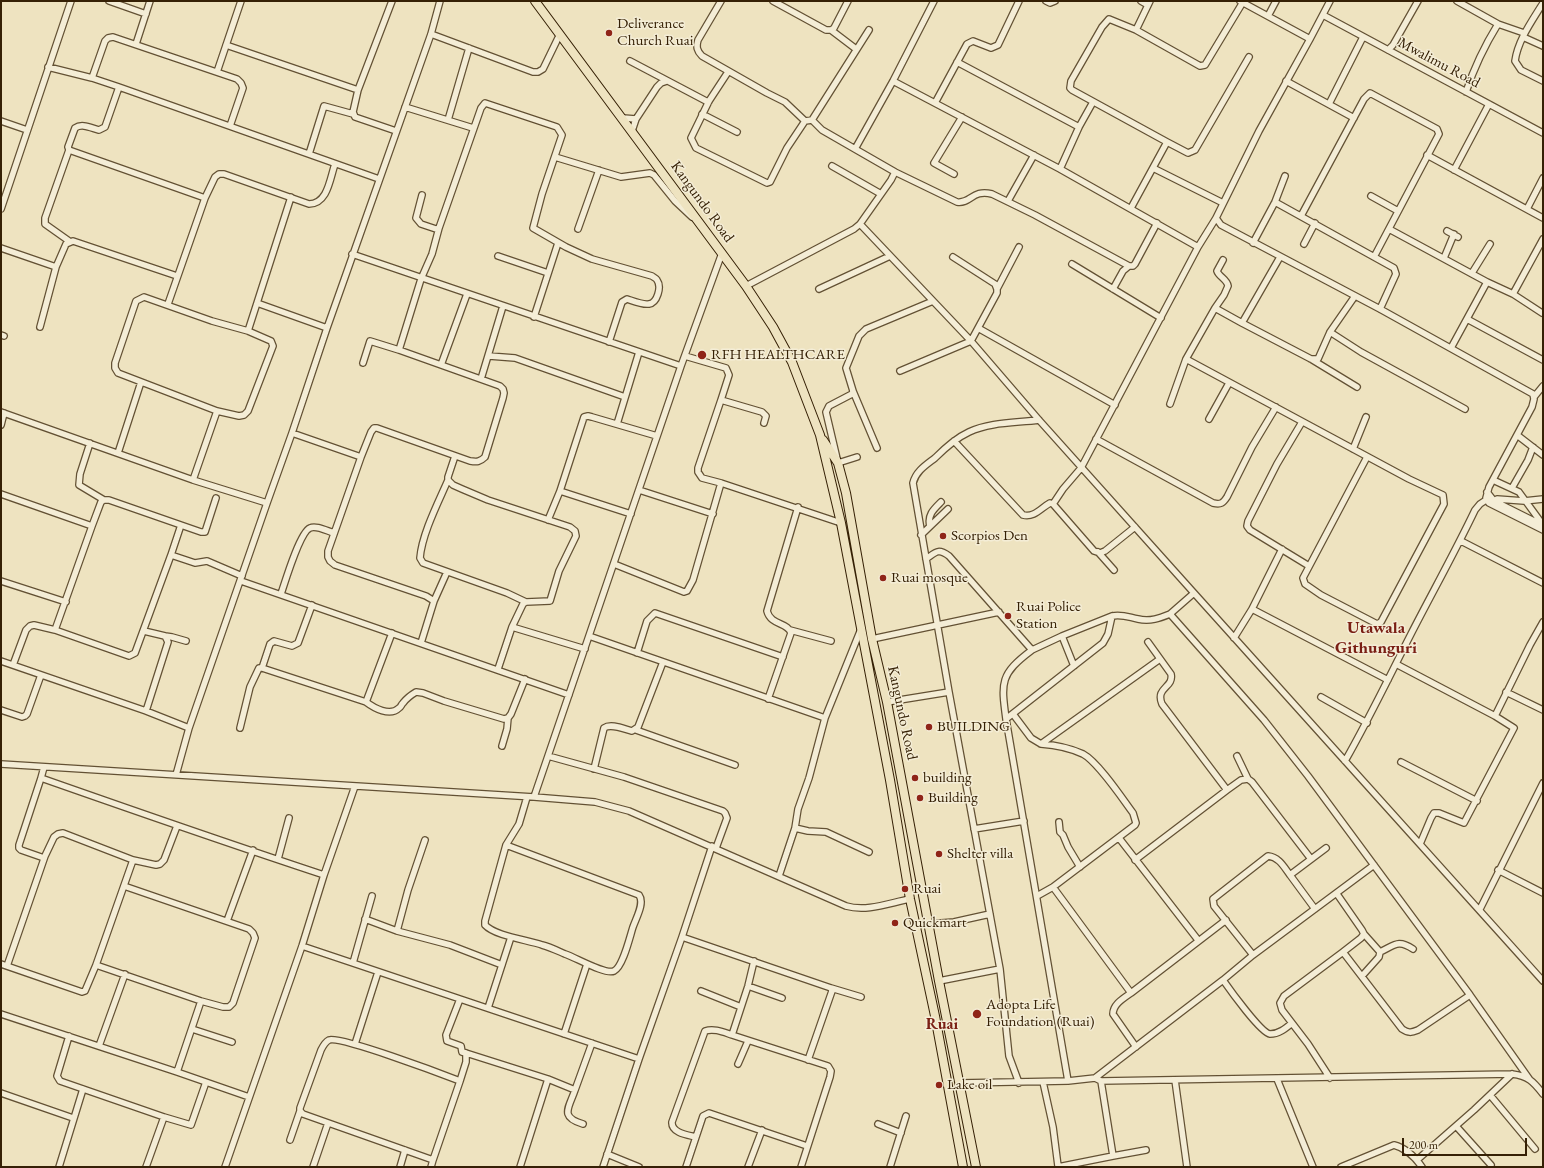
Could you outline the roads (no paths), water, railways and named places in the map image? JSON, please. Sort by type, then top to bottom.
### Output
[{"type":"highway","name":"Kangundo Road","points":[[535,1],[703,226],[773,327],[792,362],[820,435],[841,523],[862,628],[910,899],[935,1016],[963,1167]]},
{"type":"highway","name":"Kangundo Road","points":[[820,435],[838,463],[846,493],[872,639],[887,702],[939,981],[976,1167]]},
{"type":"highway","points":[[835,497],[840,493],[846,493]]},
{"type":"highway","points":[[915,923],[928,922]]},
{"type":"street","points":[[1,209],[71,1]]},
{"type":"street","points":[[110,1],[146,14]]},
{"type":"street","points":[[136,44],[150,1]]},
{"type":"street","points":[[217,72],[241,1]]},
{"type":"street","points":[[354,114],[353,112],[358,90],[392,1]]},
{"type":"street","points":[[176,775],[189,728],[292,433],[352,254],[431,34],[440,1]]},
{"type":"street","points":[[721,1],[698,40],[698,51],[702,56],[728,72],[785,102],[805,121]]},
{"type":"street","points":[[773,1],[826,30],[831,30],[856,49]]},
{"type":"street","points":[[831,30],[834,28],[848,1]]},
{"type":"street","points":[[854,149],[893,81],[934,1]]},
{"type":"street","points":[[935,103],[967,44],[970,41],[974,41],[991,48],[998,45],[1020,1]]},
{"type":"street","points":[[1046,1],[1050,3],[1055,1]]},
{"type":"street","points":[[1136,30],[1149,3],[1141,1]]},
{"type":"street","points":[[1268,16],[1276,1]]},
{"type":"street","points":[[954,441],[1023,515],[1032,515],[1050,503],[1053,504],[1081,468],[1198,247],[1216,218],[1259,130],[1330,1]]},
{"type":"street","points":[[1388,50],[1393,45],[1418,1]]},
{"type":"street","points":[[1458,1],[1498,24],[1543,46]]},
{"type":"street","points":[[1248,57],[1195,150],[1188,153],[1072,90],[1070,85],[1102,27],[1107,21],[1112,19],[1136,30],[1200,66],[1205,65],[1241,2],[1310,39]]},
{"type":"street","points":[[1543,3],[1523,35],[1515,61],[1516,65],[1521,70],[1543,81]]},
{"type":"street","name":"Mwalimu Road","points":[[1323,15],[1543,133]]},
{"type":"street","points":[[1466,92],[1490,36],[1498,24]]},
{"type":"street","points":[[812,120],[869,30]]},
{"type":"street","points":[[431,34],[534,72],[538,72],[543,69],[560,34]]},
{"type":"street","points":[[92,78],[105,41],[108,38],[113,37],[217,72],[237,79],[242,83],[243,88],[230,126]]},
{"type":"street","points":[[1328,104],[1363,37]]},
{"type":"street","points":[[226,45],[358,90]]},
{"type":"street","points":[[448,120],[469,48]]},
{"type":"street","points":[[630,61],[706,101],[709,100]]},
{"type":"street","points":[[957,62],[1079,127]]},
{"type":"street","points":[[48,67],[92,78],[119,87],[379,179]]},
{"type":"street","points":[[728,72],[709,100],[691,138],[696,148],[767,183],[770,182],[787,148],[805,121],[812,120]]},
{"type":"street","points":[[632,131],[636,119],[657,88],[661,83],[667,81]]},
{"type":"street","points":[[893,81],[1060,169],[1198,247]]},
{"type":"street","points":[[1286,81],[1354,118]]},
{"type":"street","points":[[119,87],[105,127],[99,130],[81,125],[77,126],[68,147],[69,150],[45,218],[45,224],[69,241],[73,241],[177,276]]},
{"type":"street","points":[[1301,216],[1364,99],[1370,93],[1437,129],[1439,134],[1374,257]]},
{"type":"street","points":[[1060,169],[1079,127],[1093,102]]},
{"type":"street","points":[[399,350],[421,279],[432,254],[439,228],[473,128],[482,105],[487,103],[550,123],[557,126],[562,135],[542,194],[533,228],[558,243],[592,259],[652,276],[657,280],[659,292],[654,302],[647,304],[627,299],[622,302],[609,342]]},
{"type":"street","points":[[1454,170],[1489,104]]},
{"type":"street","points":[[309,154],[324,106],[354,114],[355,117],[396,131]]},
{"type":"street","points":[[405,107],[473,128]]},
{"type":"street","points":[[702,114],[737,132]]},
{"type":"street","points":[[954,174],[934,162],[962,117]]},
{"type":"street","points":[[623,118],[636,119]]},
{"type":"street","points":[[812,120],[822,130],[854,149],[895,172],[957,202],[965,201],[978,193],[984,192],[992,194],[1035,215],[1129,266]]},
{"type":"street","points":[[1,121],[28,130]]},
{"type":"street","points":[[1131,208],[1167,142]]},
{"type":"street","points":[[69,150],[205,198]]},
{"type":"street","points":[[1008,201],[1034,155]]},
{"type":"street","points":[[1427,155],[1543,218]]},
{"type":"street","points":[[555,158],[625,177],[650,173],[654,175],[675,201],[703,226]]},
{"type":"street","points":[[168,304],[205,198],[215,177],[219,174],[224,174],[310,204],[315,204],[324,198],[335,164]]},
{"type":"street","points":[[832,166],[881,194]]},
{"type":"street","points":[[1153,168],[1223,203]]},
{"type":"street","points":[[578,229],[599,170]]},
{"type":"street","points":[[746,286],[854,229],[860,224],[895,172]]},
{"type":"street","points":[[1253,243],[1275,202],[1285,176]]},
{"type":"street","points":[[1527,209],[1543,178]]},
{"type":"street","points":[[422,195],[416,218],[420,224],[436,229],[439,228]]},
{"type":"street","points":[[1371,196],[1398,211]]},
{"type":"street","points":[[248,331],[291,197]]},
{"type":"street","points":[[1275,202],[1315,223],[1338,238],[1396,270],[1392,286],[1380,309]]},
{"type":"street","points":[[1216,218],[1221,225],[1451,348],[1529,391],[1534,397]]},
{"type":"street","points":[[1114,289],[1123,272],[1129,266],[1133,266],[1135,264],[1156,223]]},
{"type":"street","points":[[1304,244],[1315,223]]},
{"type":"street","points":[[860,224],[971,341],[1081,468],[1480,909],[1543,981]]},
{"type":"street","points":[[1388,229],[1487,282],[1513,294],[1542,313]]},
{"type":"street","points":[[1444,258],[1456,236],[1448,231]]},
{"type":"street","points":[[1513,294],[1543,239]]},
{"type":"street","points":[[40,327],[56,267],[66,244],[69,241]]},
{"type":"street","points":[[534,317],[558,243]]},
{"type":"street","points":[[1472,274],[1490,244]]},
{"type":"street","points":[[900,371],[971,341],[997,294],[998,289],[1019,247]]},
{"type":"street","points":[[1,248],[56,267]]},
{"type":"street","points":[[534,797],[681,366],[722,253]]},
{"type":"street","points":[[352,254],[421,279],[681,366]]},
{"type":"street","points":[[498,256],[548,273]]},
{"type":"street","points":[[819,289],[890,256]]},
{"type":"street","points":[[953,256],[995,284],[998,289]]},
{"type":"street","points":[[1242,323],[1280,257]]},
{"type":"street","points":[[1170,404],[1186,359],[1228,286],[1226,281],[1218,274],[1217,271],[1223,260]]},
{"type":"street","points":[[1072,264],[1161,318]]},
{"type":"street","points":[[1451,348],[1487,282]]},
{"type":"street","points":[[441,365],[467,294]]},
{"type":"street","points":[[1311,359],[1318,359],[1330,332],[1355,296]]},
{"type":"street","points":[[148,297],[168,304],[212,321],[248,331],[271,341],[273,346],[253,402],[244,415],[238,416],[218,411],[118,373],[115,368],[115,362],[136,301],[139,298],[148,297]]},
{"type":"street","points":[[877,448],[853,390],[846,368],[858,336],[861,332],[933,301]]},
{"type":"street","points":[[257,303],[327,328]]},
{"type":"street","points":[[482,379],[503,306]]},
{"type":"street","points":[[1215,308],[1311,359],[1357,387]]},
{"type":"street","points":[[1467,319],[1543,360]]},
{"type":"street","points":[[978,328],[1115,405]]},
{"type":"street","points":[[1330,332],[1361,352],[1465,409]]},
{"type":"street","points":[[363,362],[370,341],[482,379],[504,389],[485,457],[482,461],[477,462],[455,456],[374,428],[361,457],[328,551],[330,561],[335,565],[434,600]]},
{"type":"street","points":[[617,424],[638,352]]},
{"type":"street","points":[[488,356],[514,358],[625,397]]},
{"type":"street","points":[[685,356],[726,368],[729,376],[698,472],[702,478],[798,507],[841,523]]},
{"type":"street","points":[[1186,359],[1229,384],[1276,407],[1409,479],[1443,495],[1444,504],[1380,623],[1375,624],[1321,595],[1303,582],[1303,578],[1309,566],[1367,457]]},
{"type":"street","points":[[118,453],[141,382]]},
{"type":"street","points":[[1209,419],[1229,384]]},
{"type":"street","points":[[1346,761],[1476,510],[1480,504],[1486,500],[1487,492],[1532,407],[1534,397],[1543,387]]},
{"type":"street","points":[[853,390],[850,396],[829,406],[826,409],[826,412],[838,463],[857,457]]},
{"type":"street","points":[[721,400],[762,412],[766,416],[764,423]]},
{"type":"street","points":[[1096,439],[1213,503],[1219,504],[1224,502],[1228,496],[1252,447],[1276,407]]},
{"type":"street","points":[[193,480],[218,411]]},
{"type":"street","points":[[1,425],[3,413],[193,480],[267,503]]},
{"type":"street","points":[[548,520],[560,491],[584,417],[592,416],[657,436]]},
{"type":"street","points":[[1353,449],[1366,417]]},
{"type":"street","points":[[1019,1083],[1009,1056],[1000,969],[937,626],[913,483],[920,470],[954,441],[978,428],[991,425],[1039,420]]},
{"type":"street","points":[[1302,422],[1277,464],[1248,521],[1247,526],[1250,530],[1309,566]]},
{"type":"street","points":[[292,433],[361,457]]},
{"type":"street","points":[[1517,435],[1542,453]]},
{"type":"street","points":[[90,443],[78,485],[104,500],[109,500],[201,532],[205,532],[216,498]]},
{"type":"street","points":[[1512,488],[1528,460],[1533,446]]},
{"type":"street","points":[[448,480],[453,485],[488,500],[570,527],[575,531],[576,536],[559,572],[550,601],[526,602],[507,593],[423,563],[420,558],[420,551],[448,480],[455,456]]},
{"type":"street","points":[[1493,480],[1519,492],[1524,501],[1543,525]]},
{"type":"street","points":[[614,564],[684,592],[687,591],[694,580],[721,483]]},
{"type":"street","points":[[639,490],[713,514]]},
{"type":"street","points":[[560,491],[631,514]]},
{"type":"street","points":[[1487,492],[1493,503],[1543,530]]},
{"type":"street","points":[[1,494],[92,526]]},
{"type":"street","points":[[1493,503],[1497,499],[1524,501],[1543,499]]},
{"type":"street","points":[[55,630],[101,502],[104,500]]},
{"type":"street","points":[[1486,500],[1543,525]]},
{"type":"street","points":[[930,526],[930,515],[942,502]]},
{"type":"street","points":[[1053,504],[1094,551],[1098,552],[1114,570]]},
{"type":"street","points":[[798,507],[767,611],[772,620],[790,630],[831,641]]},
{"type":"street","points":[[922,535],[948,509]]},
{"type":"street","points":[[12,665],[26,630],[30,626],[34,625],[55,630],[129,656],[135,653],[181,525]]},
{"type":"street","points":[[281,594],[293,558],[305,532],[309,528],[315,527],[334,533]]},
{"type":"street","points":[[1098,552],[1105,552],[1135,527]]},
{"type":"street","points":[[1461,541],[1543,583]]},
{"type":"street","points":[[1234,638],[1252,609],[1282,550]]},
{"type":"street","points":[[926,559],[936,551],[943,552],[949,556],[1032,650]]},
{"type":"street","points":[[171,555],[195,563],[207,561],[241,578],[281,594],[569,695]]},
{"type":"street","points":[[421,643],[434,600],[447,572]]},
{"type":"street","points":[[1,581],[66,602]]},
{"type":"street","points":[[1068,1081],[1006,720],[1003,694],[1004,679],[1012,668],[1032,650],[1062,636],[1112,616],[1124,615],[1138,619],[1159,619],[1170,614],[1194,593]]},
{"type":"street","points":[[498,669],[512,626],[520,607],[526,602]]},
{"type":"street","points":[[240,728],[250,687],[257,671],[259,668],[262,668],[272,642],[292,646],[298,643],[312,605]]},
{"type":"street","points":[[1252,609],[1388,680]]},
{"type":"street","points":[[872,639],[1000,612]]},
{"type":"street","points":[[637,653],[647,621],[655,613],[783,657]]},
{"type":"street","points":[[1170,614],[1264,720],[1308,776],[1470,995],[1530,1080],[1543,1094]]},
{"type":"street","points":[[1006,720],[1100,645],[1107,637],[1112,616]]},
{"type":"street","points":[[1495,716],[1543,622]]},
{"type":"street","points":[[512,626],[585,649]]},
{"type":"street","points":[[779,876],[795,828],[798,809],[809,778],[825,718],[862,628]]},
{"type":"street","points":[[768,699],[791,633],[790,630]]},
{"type":"street","points":[[144,631],[186,640]]},
{"type":"street","points":[[366,702],[392,633]]},
{"type":"street","points":[[146,711],[168,642],[165,636]]},
{"type":"street","points":[[589,636],[825,718]]},
{"type":"street","points":[[1062,636],[1074,666]]},
{"type":"street","points":[[1148,642],[1172,678],[1160,694],[1162,704],[1227,790]]},
{"type":"street","points":[[1041,744],[1160,659]]},
{"type":"street","points":[[1,661],[146,711],[189,728]]},
{"type":"street","points":[[636,730],[663,662]]},
{"type":"street","points":[[1396,664],[1495,716],[1514,728],[1477,801],[1464,823],[1439,813],[1434,814],[1420,844]]},
{"type":"street","points":[[262,668],[366,702],[374,708],[386,712],[395,711],[416,692],[498,718],[508,718]]},
{"type":"street","points":[[1,710],[22,717],[25,716],[41,675]]},
{"type":"street","points":[[502,746],[507,729],[508,718],[525,679]]},
{"type":"street","points":[[887,702],[949,692]]},
{"type":"street","points":[[1506,692],[1543,710]]},
{"type":"street","points":[[1321,697],[1367,723]]},
{"type":"street","points":[[1013,714],[1031,738],[1041,744],[1054,745],[1070,749],[1084,755],[1095,763],[1136,819],[1135,825],[1119,838],[1052,887],[1037,896]]},
{"type":"street","points":[[594,769],[604,728],[607,726],[632,731],[636,730],[735,765]]},
{"type":"street","points":[[548,756],[631,780],[723,811],[727,818],[714,847],[682,937],[603,1167]]},
{"type":"street","points":[[1237,756],[1248,779],[1252,782],[1311,859]]},
{"type":"street","points":[[1401,762],[1477,801]]},
{"type":"street","points":[[1,764],[595,802],[629,811],[851,908],[870,908],[910,899]]},
{"type":"street","points":[[44,767],[19,844],[19,848],[21,850],[44,858]]},
{"type":"street","points":[[41,778],[177,826],[253,850],[324,875]]},
{"type":"street","points":[[1135,860],[1227,790],[1241,780],[1248,779]]},
{"type":"street","points":[[1480,909],[1498,870],[1543,783]]},
{"type":"street","points":[[226,1167],[355,786]]},
{"type":"street","points":[[506,845],[635,892],[641,897],[638,913],[624,954],[617,969],[613,972],[608,972],[587,964],[570,955],[488,929],[485,925],[506,845],[519,824],[527,797]]},
{"type":"street","points":[[278,859],[288,818]]},
{"type":"street","points":[[974,829],[1024,821]]},
{"type":"street","points":[[1058,822],[1060,832],[1080,866]]},
{"type":"street","points":[[7,966],[44,858],[54,837],[63,833],[133,860],[156,865],[160,864],[164,860],[177,826]]},
{"type":"street","points":[[795,828],[808,831],[826,832],[869,852]]},
{"type":"street","points":[[1119,838],[1198,940]]},
{"type":"street","points":[[397,931],[410,884],[425,840]]},
{"type":"street","points":[[1290,875],[1326,848]]},
{"type":"street","points":[[227,921],[253,850]]},
{"type":"street","points":[[1253,955],[1214,906],[1213,899],[1262,859],[1268,856],[1273,856],[1280,862],[1315,909]]},
{"type":"street","points":[[1,964],[82,992],[85,991],[96,965],[133,860]]},
{"type":"street","points":[[959,1083],[1019,1083],[1068,1081],[1095,1078],[1223,980],[1253,955],[1374,865]]},
{"type":"street","points":[[1498,870],[1543,893]]},
{"type":"street","points":[[96,965],[201,1001],[223,1007],[229,1007],[233,1003],[255,938],[253,933],[249,929],[124,886]]},
{"type":"street","points":[[1052,887],[1131,992]]},
{"type":"street","points":[[1337,894],[1364,934],[1380,952]]},
{"type":"street","points":[[352,963],[372,896]]},
{"type":"street","points":[[928,922],[954,922],[990,914]]},
{"type":"street","points":[[365,919],[397,931],[450,945],[502,965]]},
{"type":"street","points":[[1136,1047],[1113,1014],[1113,1009],[1115,1006],[1198,940],[1226,920]]},
{"type":"street","points":[[1330,1078],[1280,1007],[1280,1000],[1310,975],[1361,938],[1364,934]]},
{"type":"street","points":[[488,1008],[510,937]]},
{"type":"street","points":[[682,937],[861,997]]},
{"type":"street","points":[[1380,952],[1400,943],[1404,943],[1413,949]]},
{"type":"street","points":[[302,946],[639,1059]]},
{"type":"street","points":[[1342,952],[1402,1028],[1407,1032],[1412,1033],[1418,1030],[1470,995]]},
{"type":"street","points":[[1362,976],[1379,957],[1380,952]]},
{"type":"street","points":[[732,1035],[748,986],[754,961]]},
{"type":"street","points":[[564,1034],[587,964]]},
{"type":"street","points":[[939,981],[1000,969]]},
{"type":"street","points":[[355,1044],[378,972]]},
{"type":"street","points":[[99,1046],[125,974]]},
{"type":"street","points":[[1223,980],[1262,1030],[1269,1034],[1277,1033],[1292,1023]]},
{"type":"street","points":[[748,986],[782,998]]},
{"type":"street","points":[[808,1060],[832,988]]},
{"type":"street","points":[[701,991],[741,1007]]},
{"type":"street","points":[[460,999],[446,1035],[447,1041],[461,1046],[462,1052],[548,1079],[575,1090]]},
{"type":"street","points":[[177,1072],[201,1001]]},
{"type":"street","points":[[1,1014],[249,1097]]},
{"type":"street","points":[[192,1029],[232,1042]]},
{"type":"street","points":[[696,1137],[674,1130],[672,1122],[705,1031],[714,1030],[828,1066],[831,1071],[830,1077],[801,1167]]},
{"type":"street","points":[[69,1036],[57,1076],[60,1081],[164,1117],[191,1125],[206,1082]]},
{"type":"street","points":[[290,1140],[300,1108],[325,1044],[329,1040],[355,1044],[460,1081]]},
{"type":"street","points":[[738,1064],[748,1041]]},
{"type":"street","points":[[583,1124],[574,1121],[568,1116],[568,1112],[592,1043]]},
{"type":"street","points":[[431,1167],[466,1062],[466,1053]]},
{"type":"street","points":[[1095,1078],[1101,1081],[1512,1074],[1522,1076],[1530,1080]]},
{"type":"street","points":[[1417,1160],[1512,1074]]},
{"type":"street","points":[[520,1167],[548,1079]]},
{"type":"street","points":[[1277,1079],[1314,1167]]},
{"type":"street","points":[[1175,1080],[1187,1167]]},
{"type":"street","points":[[1101,1081],[1113,1156]]},
{"type":"street","points":[[1043,1082],[1053,1127],[1058,1167],[1146,1150]]},
{"type":"street","points":[[59,1167],[83,1089]]},
{"type":"street","points":[[1,1093],[73,1118]]},
{"type":"street","points":[[1490,1095],[1534,1149]]},
{"type":"street","points":[[300,1111],[303,1114],[433,1160]]},
{"type":"street","points":[[686,1167],[703,1116],[709,1113],[807,1146]]},
{"type":"street","points":[[890,1167],[906,1116]]},
{"type":"street","points":[[146,1167],[164,1117]]},
{"type":"street","points":[[313,1167],[328,1123]]},
{"type":"street","points":[[878,1124],[901,1133]]},
{"type":"street","points":[[1456,1126],[1491,1165]]},
{"type":"street","points":[[750,1166],[762,1130]]},
{"type":"street","points":[[1341,1167],[1394,1145],[1401,1147],[1417,1160],[1422,1167]]},
{"type":"street","points":[[400,1167],[405,1150]]},
{"type":"street","points":[[607,1154],[639,1167]]},
{"type":"street","points":[[1355,1162],[1360,1167]]},
{"type":"place","name":"Deliverance Church Ruai","points":[[609,33]]},
{"type":"place","name":"RFH HEALTHCARE","points":[[702,355]]},
{"type":"place","name":"Scorpios Den","points":[[943,536]]},
{"type":"place","name":"Ruai mosque","points":[[883,578]]},
{"type":"place","name":"Ruai Police Station","points":[[1008,616]]},
{"type":"place","name":"BUILDING","points":[[929,727]]},
{"type":"place","name":"building","points":[[915,778]]},
{"type":"place","name":"Building","points":[[920,798]]},
{"type":"place","name":"Shelter villa","points":[[939,854]]},
{"type":"place","name":"Ruai","points":[[905,889]]},
{"type":"place","name":"Quickmart","points":[[895,923]]},
{"type":"place","name":"Adopta Life Foundation (Ruai)","points":[[977,1014]]},
{"type":"place","name":"Lake oil","points":[[939,1085]]},
{"type":"district","name":"Utawala Githunguri","points":[[1376,638]]},
{"type":"district","name":"Ruai","points":[[942,1025]]}]
